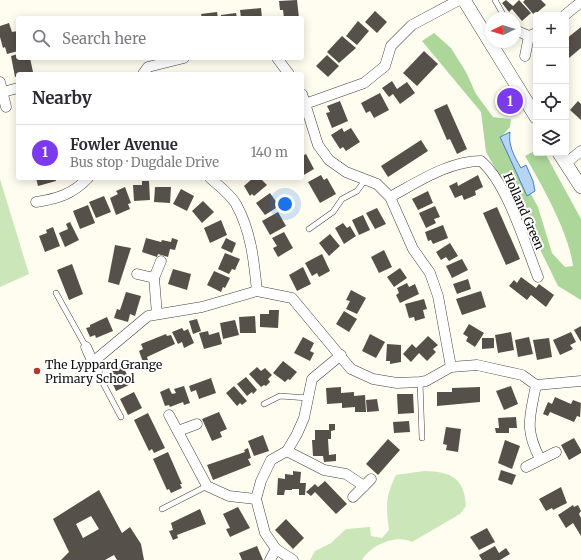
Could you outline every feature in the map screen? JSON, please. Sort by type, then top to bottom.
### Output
[{"type":"street","points":[[304,99],[364,83],[385,66],[391,46],[412,25],[459,0]]},
{"type":"street","points":[[464,0],[533,112]]},
{"type":"street","points":[[569,12],[581,2]]},
{"type":"street","points":[[521,32],[532,35],[525,56]]},
{"type":"street","points":[[144,72],[148,67],[176,60]]},
{"type":"street","points":[[278,60],[287,72]]},
{"type":"street","points":[[6,107],[1,87],[16,88]]},
{"type":"street","points":[[304,102],[318,145],[329,160],[346,172],[377,184],[390,197],[413,249],[430,273],[438,296],[451,367]]},
{"type":"street","points":[[581,151],[563,158],[581,186]]},
{"type":"street","name":"Holland Green","points":[[390,197],[436,172],[470,161],[481,161],[492,171],[511,208],[538,277]]},
{"type":"street","points":[[36,202],[57,199],[78,189],[86,180]]},
{"type":"street","points":[[212,180],[223,189],[236,204],[252,248],[257,291]]},
{"type":"street","points":[[157,314],[154,278],[161,261]]},
{"type":"street","points":[[137,274],[154,278]]},
{"type":"street","points":[[94,361],[116,344],[135,325],[148,316],[202,307],[257,291],[292,298],[351,369],[373,379],[397,383],[420,382],[426,381],[451,367],[477,365],[522,375],[536,385],[581,381]]},
{"type":"street","points":[[86,347],[94,361],[97,372]]},
{"type":"street","points":[[293,560],[276,549],[265,533],[256,498],[270,460],[287,451],[299,428],[312,379],[340,355]]},
{"type":"street","points":[[536,385],[529,422],[532,442],[540,459]]},
{"type":"street","points":[[170,415],[207,486],[229,496],[256,498]]},
{"type":"street","points":[[178,431],[197,424]]},
{"type":"street","points":[[287,451],[324,470],[346,474],[368,483],[353,497]]},
{"type":"street","points":[[526,467],[556,452]]},
{"type":"street","points":[[270,560],[276,549]]},
{"type":"lane","points":[[495,0],[501,12]]},
{"type":"lane","points":[[309,229],[333,212],[342,199],[357,190],[366,179]]},
{"type":"lane","points":[[56,293],[86,347]]},
{"type":"lane","points":[[97,372],[121,416]]},
{"type":"lane","points":[[420,382],[422,438]]},
{"type":"lane","points":[[264,404],[280,396],[308,398]]},
{"type":"lane","points":[[162,509],[207,486]]},
{"type":"green space","points":[[434,33],[451,48],[466,72],[476,94],[493,117],[511,119],[510,127],[502,136],[516,167],[538,207],[552,253],[565,267],[573,266],[561,224],[525,156],[533,152],[533,156],[547,156],[581,219],[581,300],[558,286],[535,239],[486,152],[481,112],[422,41]]},
{"type":"green space","points":[[0,179],[29,274],[0,287]]},
{"type":"green space","points":[[424,471],[449,475],[459,482],[465,496],[466,506],[460,514],[412,542],[399,539],[384,542],[371,550],[362,560],[310,560],[315,551],[331,543],[346,529],[370,527],[371,536],[382,538],[389,530],[387,502],[396,475]]},
{"type":"water","points":[[510,132],[510,141],[514,155],[521,168],[526,165],[533,181],[535,191],[527,196],[500,137]]},
{"type":"building","points":[[297,0],[299,16],[284,16],[283,10],[280,10],[279,1]]},
{"type":"building","points":[[506,0],[513,6],[519,0],[531,13],[522,21],[521,12],[514,12],[512,9],[509,12],[502,3]]},
{"type":"building","points":[[525,0],[541,0],[546,5],[538,12],[533,12],[533,14],[523,2]]},
{"type":"building","points":[[261,8],[262,16],[241,16],[240,10]]},
{"type":"building","points":[[375,11],[387,22],[377,33],[365,22]]},
{"type":"building","points":[[217,12],[218,16],[202,16],[201,14]]},
{"type":"building","points":[[236,13],[237,16],[221,16]]},
{"type":"building","points":[[358,21],[369,31],[357,45],[346,36]]},
{"type":"building","points":[[9,23],[12,32],[16,31],[16,52],[7,54],[5,47],[3,48],[0,37],[0,26]]},
{"type":"building","points":[[581,27],[581,48],[569,58],[569,48],[569,37]]},
{"type":"building","points":[[342,36],[356,48],[339,63],[327,52]]},
{"type":"building","points":[[424,51],[438,64],[417,86],[403,73]]},
{"type":"building","points":[[16,55],[16,60],[30,60],[33,72],[16,72],[15,77],[11,56]]},
{"type":"building","points":[[327,55],[339,66],[328,77],[316,66]]},
{"type":"building","points":[[392,81],[397,89],[407,82],[415,93],[400,104],[393,94],[389,97],[382,88]]},
{"type":"building","points":[[380,93],[389,110],[374,118],[370,111],[366,113],[361,103]]},
{"type":"building","points":[[340,101],[348,121],[332,128],[326,113],[330,112],[327,106]]},
{"type":"building","points":[[578,101],[581,104],[581,120],[570,110]]},
{"type":"building","points":[[447,104],[467,149],[457,154],[450,139],[447,140],[434,110]]},
{"type":"building","points":[[342,128],[344,132],[351,128],[360,142],[346,151],[343,147],[340,149],[331,135]]},
{"type":"building","points":[[421,140],[428,151],[388,177],[381,166]]},
{"type":"building","points":[[306,154],[314,169],[304,175],[304,155]]},
{"type":"building","points":[[321,175],[324,180],[327,178],[336,194],[320,203],[308,182]]},
{"type":"building","points":[[478,175],[483,187],[475,191],[476,195],[464,200],[462,195],[455,198],[449,186],[457,182],[458,186]]},
{"type":"building","points":[[36,180],[56,181],[38,186]]},
{"type":"building","points":[[251,180],[262,180],[267,185],[254,196],[252,194],[250,196],[244,186]]},
{"type":"building","points":[[142,181],[149,181],[150,200],[134,201],[133,185],[142,185]]},
{"type":"building","points":[[125,187],[131,203],[128,204],[130,209],[116,215],[110,198],[118,194],[116,191]]},
{"type":"building","points":[[155,187],[171,187],[170,203],[154,202]]},
{"type":"building","points":[[181,189],[194,196],[187,211],[173,204]]},
{"type":"building","points":[[428,191],[433,203],[418,210],[412,199]]},
{"type":"building","points":[[270,193],[279,206],[265,215],[256,203]]},
{"type":"building","points":[[104,196],[111,212],[96,218],[89,202]]},
{"type":"building","points":[[203,201],[214,212],[202,223],[192,211]]},
{"type":"building","points":[[88,205],[95,223],[80,229],[73,211]]},
{"type":"building","points":[[435,206],[440,217],[434,219],[436,223],[426,228],[419,213]]},
{"type":"building","points":[[497,207],[520,259],[506,265],[483,213]]},
{"type":"building","points":[[377,208],[386,224],[375,229],[366,213]]},
{"type":"building","points":[[278,212],[286,226],[270,235],[262,221]]},
{"type":"building","points":[[363,215],[370,230],[359,235],[352,220]]},
{"type":"building","points":[[221,220],[227,235],[210,243],[204,228]]},
{"type":"building","points":[[70,222],[79,240],[65,247],[59,233],[68,229],[66,224]]},
{"type":"building","points":[[343,223],[347,228],[350,226],[356,236],[344,244],[335,228]]},
{"type":"building","points":[[443,225],[448,238],[433,244],[431,240],[428,241],[425,232]]},
{"type":"building","points":[[53,227],[60,246],[45,252],[39,236],[47,233],[46,230]]},
{"type":"building","points":[[284,232],[293,248],[278,257],[273,248],[277,246],[272,238]]},
{"type":"building","points":[[330,234],[340,246],[329,256],[319,243]]},
{"type":"building","points":[[146,238],[161,242],[162,240],[171,242],[172,238],[178,240],[175,250],[170,249],[168,257],[158,254],[157,257],[142,252]]},
{"type":"building","points":[[226,238],[236,243],[232,253],[221,248]]},
{"type":"building","points":[[450,243],[458,256],[449,261],[446,257],[441,260],[436,252]]},
{"type":"building","points":[[115,245],[131,248],[119,285],[108,282]]},
{"type":"building","points":[[384,250],[392,267],[379,273],[371,257]]},
{"type":"building","points":[[225,253],[240,259],[235,270],[232,269],[229,274],[218,269]]},
{"type":"building","points":[[322,254],[330,271],[319,277],[317,273],[312,276],[305,263]]},
{"type":"building","points":[[462,259],[468,270],[452,278],[446,266]]},
{"type":"building","points":[[72,264],[83,294],[69,300],[57,270]]},
{"type":"building","points":[[303,267],[311,284],[297,291],[289,275]]},
{"type":"building","points":[[400,268],[407,278],[394,287],[387,277]]},
{"type":"building","points":[[173,269],[191,274],[187,290],[168,284]]},
{"type":"building","points":[[214,271],[230,278],[225,288],[223,287],[221,292],[207,285]]},
{"type":"building","points":[[521,277],[536,288],[539,284],[554,295],[546,307],[531,295],[527,300],[509,286],[514,280],[517,283]]},
{"type":"building","points":[[468,279],[471,289],[457,294],[453,284]]},
{"type":"building","points":[[407,283],[409,287],[415,284],[419,294],[400,303],[396,295],[399,293],[397,288]]},
{"type":"building","points":[[351,290],[366,298],[357,314],[346,309],[350,301],[346,300]]},
{"type":"building","points":[[481,291],[486,307],[462,315],[456,299]]},
{"type":"building","points":[[126,292],[141,296],[135,316],[130,314],[128,322],[114,318],[117,309],[120,310]]},
{"type":"building","points":[[424,299],[427,309],[423,310],[425,318],[415,321],[414,317],[409,318],[405,304]]},
{"type":"building","points":[[269,310],[279,310],[278,328],[260,327],[260,314],[269,314]]},
{"type":"building","points":[[344,311],[357,319],[349,332],[336,324]]},
{"type":"building","points":[[255,316],[256,333],[240,333],[239,317]]},
{"type":"building","points":[[107,317],[113,331],[96,338],[95,335],[90,337],[86,328]]},
{"type":"building","points":[[197,319],[201,331],[193,334],[189,321]]},
{"type":"building","points":[[235,320],[239,335],[223,339],[220,323]]},
{"type":"building","points":[[469,324],[484,333],[475,347],[466,341],[468,337],[463,334]]},
{"type":"building","points":[[581,326],[581,342],[574,330]]},
{"type":"building","points":[[182,328],[184,331],[188,329],[194,343],[184,348],[182,342],[178,344],[172,332]]},
{"type":"building","points":[[208,331],[209,335],[219,332],[222,344],[204,349],[199,333]]},
{"type":"building","points":[[511,332],[514,350],[498,353],[495,335]]},
{"type":"building","points":[[571,332],[576,342],[570,345],[573,349],[560,355],[553,340]]},
{"type":"building","points":[[166,334],[167,336],[171,335],[175,344],[147,357],[148,360],[143,362],[139,351],[143,349],[141,344]]},
{"type":"building","points":[[370,334],[385,342],[376,358],[362,351]]},
{"type":"building","points":[[428,336],[438,345],[433,349],[436,352],[427,361],[419,353],[411,362],[403,354],[412,344],[416,348]]},
{"type":"building","points":[[303,337],[314,343],[310,351],[314,353],[310,361],[294,353]]},
{"type":"building","points":[[529,337],[533,354],[518,357],[515,340]]},
{"type":"building","points":[[482,338],[494,338],[494,348],[482,349]]},
{"type":"building","points":[[549,338],[552,357],[537,360],[533,340]]},
{"type":"building","points":[[387,344],[401,345],[401,362],[390,364],[390,361],[386,361]]},
{"type":"building","points":[[283,361],[297,372],[290,380],[288,379],[285,382],[273,373]]},
{"type":"building","points":[[123,366],[131,384],[116,391],[108,373]]},
{"type":"building","points":[[257,367],[261,371],[265,368],[272,375],[268,379],[270,382],[266,386],[264,385],[261,387],[249,374]]},
{"type":"building","points":[[246,377],[257,390],[253,394],[252,392],[247,396],[237,384]]},
{"type":"building","points":[[211,378],[216,393],[199,399],[196,390],[191,392],[189,386]]},
{"type":"building","points":[[184,386],[190,403],[184,405],[183,402],[170,407],[169,405],[165,406],[160,392],[169,388],[172,394],[176,393],[174,389]]},
{"type":"building","points":[[234,386],[247,401],[242,405],[240,403],[237,406],[226,393]]},
{"type":"building","points":[[511,386],[518,404],[504,410],[496,391]]},
{"type":"building","points":[[341,387],[341,393],[354,392],[354,396],[365,395],[366,412],[355,412],[355,407],[342,408],[342,403],[327,404],[326,388]]},
{"type":"building","points":[[480,387],[480,402],[437,406],[437,392],[452,392],[452,388]]},
{"type":"building","points":[[134,392],[142,408],[128,415],[120,399]]},
{"type":"building","points":[[397,394],[413,394],[414,413],[398,414]]},
{"type":"building","points":[[555,397],[571,404],[573,400],[581,403],[580,417],[577,416],[574,422],[550,412],[548,416],[543,414],[548,402],[552,404]]},
{"type":"building","points":[[377,399],[379,411],[367,412],[366,400]]},
{"type":"building","points":[[219,412],[227,429],[220,432],[222,437],[212,441],[202,419]]},
{"type":"building","points":[[148,413],[165,448],[154,453],[152,449],[149,451],[134,420]]},
{"type":"building","points":[[516,417],[517,428],[509,428],[509,433],[496,433],[495,428],[499,428],[498,418]]},
{"type":"building","points":[[409,421],[410,432],[394,433],[393,422]]},
{"type":"building","points":[[329,424],[335,424],[335,430],[331,431],[331,439],[328,439],[329,455],[336,454],[336,461],[324,462],[323,456],[313,456],[312,440],[315,440],[315,430],[329,430]]},
{"type":"building","points":[[446,427],[461,429],[458,452],[446,450],[447,445],[443,444]]},
{"type":"building","points":[[263,435],[269,451],[254,456],[248,441]]},
{"type":"building","points":[[574,438],[581,450],[581,453],[569,460],[561,445]]},
{"type":"building","points":[[388,439],[400,450],[378,475],[366,464]]},
{"type":"building","points":[[505,440],[520,446],[512,469],[498,463]]},
{"type":"building","points":[[248,448],[251,458],[248,459],[251,465],[213,480],[207,465],[245,452],[244,450]]},
{"type":"building","points":[[168,452],[182,484],[180,484],[182,488],[171,493],[169,489],[167,490],[153,459]]},
{"type":"building","points":[[501,470],[516,475],[512,485],[498,480]]},
{"type":"building","points":[[293,471],[301,472],[300,483],[306,483],[305,495],[299,495],[299,489],[292,489],[285,490],[284,495],[277,495],[278,478],[285,479],[285,474],[293,475]]},
{"type":"building","points":[[325,481],[347,504],[336,514],[315,492],[311,496],[306,492],[315,484],[318,487]]},
{"type":"building","points":[[561,487],[567,503],[553,510],[552,508],[546,511],[539,499]]},
{"type":"building","points":[[99,490],[122,533],[130,527],[141,544],[144,560],[117,560],[114,555],[105,560],[61,560],[69,552],[53,519]],"holes":[[[91,516],[99,529],[83,538],[76,524]]]},
{"type":"building","points":[[573,505],[574,507],[578,505],[581,511],[579,514],[581,518],[581,536],[573,523],[566,528],[558,515]]},
{"type":"building","points":[[238,507],[250,528],[230,537],[226,529],[230,528],[223,514]]},
{"type":"building","points":[[200,509],[206,524],[177,535],[178,538],[173,540],[169,531],[173,530],[171,523]]},
{"type":"building","points":[[286,519],[304,538],[293,549],[275,530]]},
{"type":"building","points":[[487,528],[495,542],[479,550],[470,537]]},
{"type":"building","points":[[257,546],[263,560],[242,560],[239,553]]},
{"type":"building","points":[[495,546],[499,553],[506,548],[510,554],[500,560],[482,560],[479,555]]},
{"type":"place","name":"Fowler Avenue","points":[[510,101]]},
{"type":"place","name":"The Lyppard Grange Primary School","points":[[37,371]]}]
